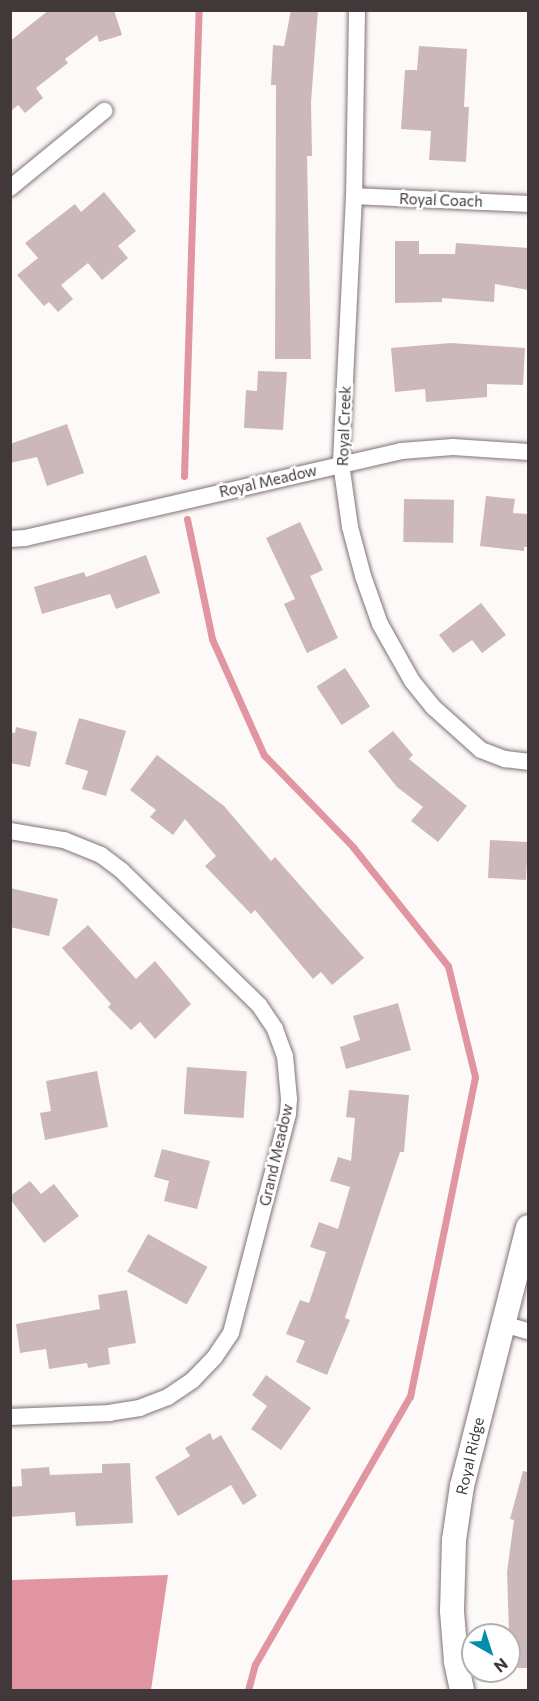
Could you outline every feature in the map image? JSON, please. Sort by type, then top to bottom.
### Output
[{"type":"street","name":"Royal Creek","points":[[357,10],[354,196],[341,463],[350,527],[363,576],[380,624],[412,681],[441,715],[481,750],[506,759],[528,762]]},
{"type":"street","points":[[10,188],[104,111]]},
{"type":"street","name":"Royal Coach","points":[[354,196],[528,204]]},
{"type":"street","name":"Royal Meadow","points":[[10,539],[25,538],[341,463],[401,451],[443,448],[528,452]]},
{"type":"street","name":"Grand Meadow","points":[[10,831],[64,840],[101,855],[122,871],[259,1005],[275,1029],[285,1056],[290,1099],[231,1332],[214,1358],[193,1380],[168,1397],[140,1408],[110,1413],[10,1417]]},
{"type":"street","name":"Royal Ridge","points":[[462,1690],[456,1661],[452,1611],[454,1540],[462,1486],[528,1227]]},
{"type":"street","points":[[503,1324],[528,1331]]},
{"type":"shaded area","points":[[168,1575],[151,1690],[11,1690],[11,1580]]},
{"type":"building","points":[[49,10],[114,10],[122,35],[99,42],[97,35],[65,59],[68,63],[36,88],[43,98],[25,113],[18,105],[10,112],[10,41]]},
{"type":"building","points":[[291,10],[318,10],[311,102],[312,156],[307,156],[311,359],[275,359],[276,85],[271,85],[273,45],[284,46]]},
{"type":"building","points":[[419,46],[467,49],[464,107],[469,107],[466,162],[429,160],[431,131],[401,129],[405,70],[417,70]]},
{"type":"building","points":[[104,192],[136,231],[118,246],[128,258],[102,280],[88,263],[61,285],[73,299],[58,312],[49,302],[44,306],[17,275],[38,258],[25,243],[75,204],[81,212]]},
{"type":"building","points":[[395,241],[419,241],[419,254],[455,254],[456,243],[528,248],[528,290],[495,284],[494,302],[442,298],[442,302],[395,303]]},
{"type":"building","points":[[451,343],[525,348],[523,385],[487,384],[487,397],[426,402],[425,389],[395,392],[391,348]]},
{"type":"building","points":[[258,371],[287,372],[283,430],[244,428],[246,390],[257,391]]},
{"type":"building","points":[[67,424],[84,473],[47,486],[37,457],[10,463],[10,444]]},
{"type":"building","points":[[486,496],[515,499],[513,513],[528,514],[528,547],[524,547],[524,551],[480,546]]},
{"type":"building","points":[[404,499],[454,500],[453,543],[403,542]]},
{"type":"building","points":[[300,522],[323,570],[310,576],[338,638],[307,653],[284,604],[295,599],[266,538]]},
{"type":"building","points":[[146,555],[160,593],[116,609],[110,594],[42,614],[34,587],[84,572],[86,577]]},
{"type":"building","points":[[481,603],[506,635],[482,653],[472,640],[453,653],[439,635]]},
{"type":"building","points":[[345,668],[370,707],[342,725],[316,687]]},
{"type":"building","points":[[79,718],[126,731],[106,796],[82,789],[88,771],[65,764]]},
{"type":"building","points":[[16,727],[37,732],[30,767],[10,763],[10,732],[15,733]]},
{"type":"building","points":[[393,731],[413,755],[409,759],[467,806],[438,842],[411,821],[423,807],[397,787],[368,751]]},
{"type":"building","points":[[157,755],[224,806],[271,861],[275,857],[364,958],[332,985],[321,972],[313,979],[255,910],[251,914],[205,866],[216,856],[185,819],[173,835],[150,817],[156,810],[130,790]]},
{"type":"building","points":[[490,840],[528,842],[526,880],[488,878]]},
{"type":"building","points":[[10,888],[58,899],[49,936],[10,927]]},
{"type":"building","points":[[88,925],[136,979],[155,961],[191,1004],[155,1039],[140,1022],[131,1030],[108,1007],[111,1004],[62,948]]},
{"type":"building","points":[[398,1003],[411,1050],[346,1069],[340,1047],[360,1040],[353,1016]]},
{"type":"building","points":[[187,1067],[247,1071],[244,1118],[184,1114]]},
{"type":"building","points":[[97,1071],[108,1127],[45,1140],[40,1113],[51,1111],[46,1081]]},
{"type":"building","points":[[349,1090],[409,1095],[404,1152],[400,1152],[345,1318],[350,1320],[327,1375],[296,1362],[305,1341],[286,1334],[300,1300],[309,1303],[326,1252],[310,1247],[319,1222],[338,1229],[350,1187],[330,1181],[338,1157],[351,1161],[355,1118],[346,1117]]},
{"type":"building","points":[[162,1149],[210,1161],[197,1209],[164,1201],[169,1181],[154,1177]]},
{"type":"building","points":[[30,1181],[41,1194],[54,1184],[79,1216],[44,1243],[10,1199],[10,1196]]},
{"type":"building","points":[[148,1234],[207,1267],[187,1305],[127,1272]]},
{"type":"building","points":[[127,1290],[136,1343],[108,1348],[110,1364],[88,1368],[87,1363],[49,1369],[46,1349],[20,1353],[16,1324],[100,1309],[98,1295]]},
{"type":"building","points":[[266,1375],[311,1408],[281,1450],[251,1429],[267,1406],[252,1395]]},
{"type":"building","points":[[210,1433],[213,1440],[221,1435],[257,1496],[243,1505],[231,1485],[178,1516],[155,1477],[190,1456],[185,1448]]},
{"type":"building","points":[[130,1463],[133,1523],[76,1526],[75,1512],[10,1517],[10,1487],[22,1486],[21,1469],[49,1467],[50,1475],[102,1473],[102,1464]]},
{"type":"building","points":[[523,1471],[528,1472],[528,1668],[521,1668],[521,1623],[509,1623],[507,1572],[514,1520],[510,1519]]},
{"type":"waterway","points":[[184,476],[199,10]]},
{"type":"waterway","points":[[187,519],[212,639],[264,755],[353,847],[448,966],[475,1077],[410,1396],[255,1664],[248,1690]]}]
